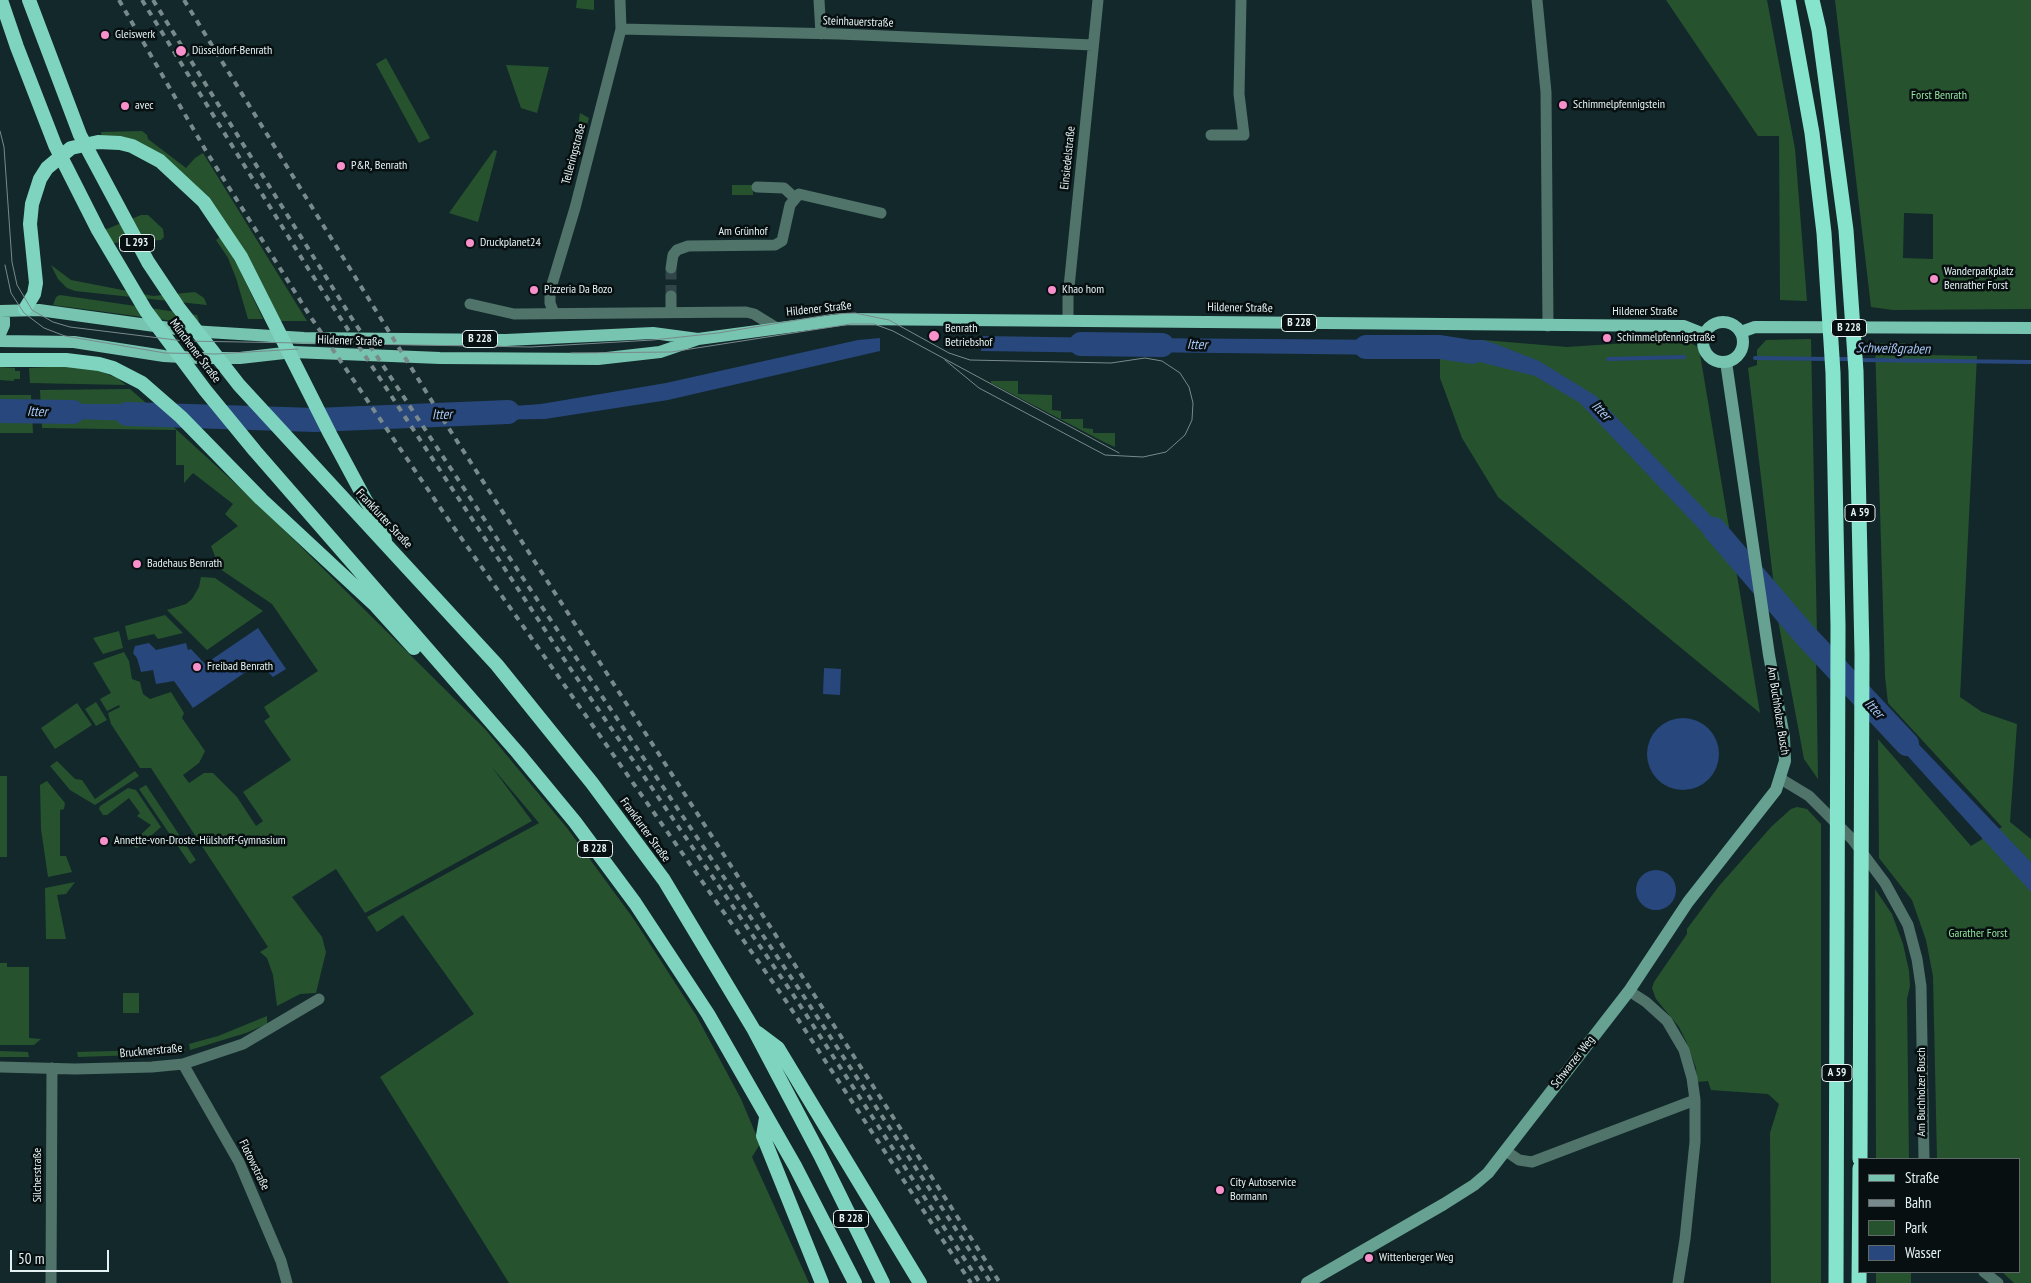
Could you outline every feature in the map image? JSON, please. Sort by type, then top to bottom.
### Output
[{"type":"highway","name":"Münchener Straße","points":[[1,0],[17,48],[55,146],[116,262],[152,319],[205,390],[255,451],[445,670]]},
{"type":"highway","name":"Münchener Straße","points":[[29,0],[80,135],[148,262],[178,307],[239,385],[300,453]]},
{"type":"highway","name":"A 59","points":[[1788,0],[1812,133],[1824,233],[1833,373],[1838,626],[1836,1283]]},
{"type":"highway","name":"A 59","points":[[1812,0],[1819,30],[1846,230],[1856,371],[1862,654],[1860,1158]]},
{"type":"highway","points":[[25,309],[34,294],[36,282],[30,224],[34,197],[47,168],[71,148],[84,144],[110,142],[132,146],[147,152],[184,181],[204,202],[221,225],[250,275],[366,501],[382,524],[385,541]]},
{"type":"highway","name":"B 228","points":[[0,360],[51,360],[99,364],[129,375],[148,388],[181,416],[261,499],[368,599],[414,647],[445,670],[575,822],[635,903],[708,1014],[795,1166],[855,1283]]},
{"type":"highway","name":"Frankfurter Straße","points":[[300,453],[385,541],[497,665],[592,783],[664,880],[754,1030],[820,1155],[883,1283]]},
{"type":"highway","points":[[754,1030],[778,1048],[920,1283]]},
{"type":"highway","points":[[766,1118],[763,1136],[822,1283]]},
{"type":"main road","name":"Hildener Straße","points":[[0,312],[25,309],[82,314],[191,331],[269,336],[506,340],[653,333],[698,339]]},
{"type":"main road","points":[[0,312],[4,325],[0,334]]},
{"type":"main road","name":"Hildener Straße","points":[[0,342],[74,342],[164,356],[227,358],[293,352],[440,358],[598,359],[660,352],[698,339],[847,318],[1684,326],[1704,334]]},
{"type":"main road","points":[[1718,322],[1731,324],[1741,332],[1744,343],[1740,353],[1726,362],[1714,361],[1705,352],[1702,340],[1704,334],[1718,322]]},
{"type":"main road","name":"B 228","points":[[1741,332],[1755,327],[2031,328]]},
{"type":"main road","name":"Am Buchholzer Busch","points":[[1726,362],[1769,655],[1785,749],[1785,761],[1781,779]]},
{"type":"main road","name":"Schwarzer Weg","points":[[1307,1283],[1474,1185],[1506,1151],[1562,1075],[1629,991],[1688,902],[1714,866],[1769,801],[1781,779]]},
{"type":"street","name":"Telleringstraße","points":[[554,313],[550,303],[550,291],[622,29],[620,0]]},
{"type":"street","points":[[819,0],[821,34]]},
{"type":"street","name":"Einsiedelstraße","points":[[1068,319],[1068,297],[1098,0]]},
{"type":"street","points":[[1211,135],[1244,135],[1239,94],[1242,0]]},
{"type":"street","points":[[1537,0],[1546,92],[1548,326]]},
{"type":"street","name":"Steinhauerstraße","points":[[622,29],[821,34],[1093,46]]},
{"type":"street","points":[[757,186],[784,188],[795,198],[804,194],[881,213]]},
{"type":"street","name":"Am Grünhof","points":[[671,268],[673,255],[677,250],[688,246],[775,246],[782,241],[790,206],[795,198]]},
{"type":"street","points":[[671,296],[671,311]]},
{"type":"street","name":"Hildener Straße","points":[[470,304],[514,314],[671,311],[746,312],[754,314],[775,327]]},
{"type":"street","name":"Am Buchholzer Busch","points":[[1781,779],[1809,796],[1852,838],[1885,883],[1908,925],[1922,986],[1924,1158]]},
{"type":"street","points":[[1629,991],[1646,1002],[1667,1021],[1684,1050],[1692,1078],[1694,1152],[1685,1239],[1678,1283]]},
{"type":"street","name":"Brucknerstraße","points":[[0,1067],[152,1068],[183,1064],[243,1044],[319,999]]},
{"type":"street","name":"Flotowstraße","points":[[183,1064],[240,1162],[281,1261],[287,1283]]},
{"type":"street","name":"Silcherstraße","points":[[51,1283],[52,1068]]},
{"type":"street","points":[[1506,1151],[1519,1160],[1532,1162],[1694,1100]]},
{"type":"street","points":[[1985,1273],[1998,1283]]},
{"type":"green space","points":[[577,0],[594,0],[594,10],[576,8]]},
{"type":"green space","points":[[1666,0],[1767,0],[1795,149],[1807,301],[1780,300],[1779,136],[1758,136]]},
{"type":"green space","name":"Forst Benrath","points":[[1835,0],[2031,0],[2031,309],[1893,310],[1871,307]],"holes":[[[1904,213],[1933,214],[1933,259],[1903,258]]]},
{"type":"green space","points":[[386,58],[430,138],[419,143],[376,64]]},
{"type":"green space","points":[[506,65],[549,67],[537,113],[521,108]]},
{"type":"green space","points":[[580,113],[589,118],[582,141],[576,139]]},
{"type":"green space","points":[[142,131],[147,135],[148,139],[186,168],[195,158],[203,153],[307,321],[278,321],[191,182],[102,138],[101,132]]},
{"type":"green space","points":[[494,150],[497,151],[478,222],[449,213]]},
{"type":"green space","points":[[732,185],[753,185],[753,195],[732,195]]},
{"type":"green space","points":[[141,215],[148,215],[163,229],[164,237],[161,240],[112,243],[102,231]]},
{"type":"green space","points":[[220,237],[238,266],[263,319],[248,319],[228,258],[216,240]]},
{"type":"green space","points":[[51,265],[71,280],[153,296],[195,292],[204,298],[207,305],[75,291],[67,288],[58,279]]},
{"type":"green space","points":[[60,295],[197,315],[199,321],[196,324],[53,305],[56,297]]},
{"type":"green space","points":[[1811,339],[1817,637],[1775,595],[1748,368],[1757,365],[1757,350],[1766,340]]},
{"type":"green space","points":[[1483,340],[1567,347],[1672,340],[1688,341],[1699,348],[1760,713],[1498,497],[1462,438],[1440,378],[1440,352],[1446,341]]},
{"type":"green space","name":"Garather Forst","points":[[1875,343],[1904,343],[1925,355],[1977,356],[1960,697],[1982,712],[2017,724],[2010,822],[2031,839],[2031,1283],[2014,1283],[2003,1273],[2021,1273],[2021,1158],[1937,1158],[1933,976],[1926,940],[1912,900],[1879,858],[1878,739],[1971,846],[2002,827],[1888,703],[1885,676]]},
{"type":"green space","points":[[67,366],[94,369],[117,378],[126,385],[30,383],[29,368]]},
{"type":"green space","points":[[0,367],[15,368],[15,371],[20,371],[20,379],[14,379],[14,381],[0,380]]},
{"type":"green space","points":[[991,381],[1018,381],[1018,394],[1052,395],[1052,410],[1061,411],[1061,419],[1083,419],[1083,428],[1093,429],[1093,433],[1115,433],[1115,447],[991,383]]},
{"type":"green space","points":[[130,389],[168,422],[274,520],[485,729],[567,828],[633,918],[696,1015],[741,1099],[760,1144],[752,1157],[809,1283],[509,1283],[380,1077],[474,1014],[403,915],[377,932],[367,917],[539,823],[491,766],[532,821],[365,913],[336,869],[292,897],[322,937],[326,952],[316,993],[300,994],[277,1006],[273,975],[267,958],[260,952],[268,947],[151,768],[140,768],[111,724],[108,713],[120,707],[119,705],[107,711],[100,699],[111,693],[93,663],[124,652],[129,661],[132,679],[140,682],[143,694],[150,699],[171,692],[184,713],[182,718],[205,751],[199,763],[183,775],[189,783],[204,773],[213,773],[237,797],[256,826],[263,821],[243,792],[291,760],[264,721],[270,717],[264,707],[318,671],[272,604],[220,569],[211,546],[238,526],[225,514],[233,504],[193,473],[184,483],[184,465],[176,465],[176,430],[42,428],[40,390]]},
{"type":"green space","points":[[0,395],[31,395],[33,433],[0,433]]},
{"type":"green space","points":[[201,577],[215,578],[263,611],[207,650],[167,610],[186,604],[192,599],[199,587]]},
{"type":"green space","points":[[165,615],[183,633],[158,639],[154,634],[128,640],[125,626]]},
{"type":"green space","points":[[1777,615],[1816,652],[1818,779],[1804,759]]},
{"type":"green space","points":[[119,631],[123,648],[103,654],[93,638]]},
{"type":"green space","points":[[96,702],[107,720],[96,726],[85,709]]},
{"type":"green space","points":[[77,703],[92,725],[55,749],[41,728]]},
{"type":"green space","points":[[57,761],[75,779],[82,780],[95,799],[135,771],[139,776],[95,805],[70,790],[50,766]]},
{"type":"green space","points":[[0,776],[7,776],[7,857],[0,857]]},
{"type":"green space","points":[[47,781],[65,803],[64,809],[60,810],[60,856],[66,856],[72,872],[48,877],[41,829],[40,785]]},
{"type":"green space","points":[[146,785],[196,860],[190,864],[139,789]]},
{"type":"green space","points":[[128,788],[136,790],[161,827],[137,848],[130,845],[151,825],[137,816],[140,813],[129,798],[107,815],[103,815],[99,809],[100,806]]},
{"type":"green space","points":[[1797,807],[1807,809],[1821,824],[1821,1283],[1771,1283],[1770,1133],[1779,1104],[1768,1094],[1711,1090],[1708,1081],[1697,1082],[1696,1068],[1686,1041],[1679,1027],[1656,999],[1652,988],[1654,982],[1687,934],[1687,929],[1719,886],[1772,826],[1791,809]]},
{"type":"green space","points":[[75,882],[66,894],[57,895],[66,939],[46,939],[45,888]]},
{"type":"green space","points":[[1875,889],[1892,914],[1903,944],[1910,986],[1907,999],[1909,1158],[1876,1158]]},
{"type":"green space","points":[[0,963],[7,963],[7,967],[29,967],[29,1038],[41,1039],[34,1045],[0,1045]]},
{"type":"green space","points":[[123,993],[139,993],[139,1013],[123,1013]]},
{"type":"green space","points":[[267,1016],[267,1024],[246,1033],[190,1050],[189,1044],[218,1036]]},
{"type":"green space","points":[[183,1045],[185,1051],[167,1054],[78,1057],[77,1052],[148,1050]]},
{"type":"green space","points":[[0,1051],[28,1052],[29,1057],[0,1057]]},
{"type":"green space","points":[[1876,1273],[1911,1273],[1911,1283],[1876,1283]]},
{"type":"water","points":[[982,336],[1114,338],[1114,353],[981,351]]},
{"type":"water","points":[[880,338],[880,351],[668,400],[545,419],[479,420],[472,409],[541,404],[666,383],[858,340]]},
{"type":"water","points":[[1131,338],[1398,340],[1398,355],[1131,352]]},
{"type":"water","points":[[1440,340],[1483,340],[1496,344],[1539,361],[1596,396],[1732,538],[1737,569],[1580,403],[1535,376],[1440,352]]},
{"type":"water","points":[[41,404],[147,404],[168,422],[41,418]]},
{"type":"water","points":[[192,404],[209,423],[203,426],[185,408]]},
{"type":"water","points":[[0,405],[31,405],[32,423],[0,423]]},
{"type":"water","points":[[364,406],[374,425],[335,428],[327,409]]},
{"type":"water","points":[[458,408],[465,420],[451,421],[444,409]]},
{"type":"water","points":[[243,409],[258,425],[251,426],[237,412]]},
{"type":"water","points":[[303,410],[312,426],[301,426],[287,412]]},
{"type":"water","points":[[1775,595],[1817,637],[1816,652],[1777,615]]},
{"type":"water","name":"Freibad Benrath","points":[[258,628],[286,669],[273,677],[259,663],[193,708],[174,681],[156,684],[153,670],[141,672],[137,658],[133,653],[135,646],[149,643],[156,650],[186,643],[188,650],[191,649],[205,664]]},
{"type":"water","points":[[824,668],[841,669],[840,695],[823,694]]},
{"type":"water","points":[[1885,709],[2031,862],[2031,892],[1884,730]]},
{"type":"water","points":[[1683,718],[1703,724],[1713,734],[1719,754],[1713,774],[1703,784],[1683,790],[1663,784],[1653,774],[1647,754],[1653,734],[1663,724]]},
{"type":"water","points":[[1656,870],[1670,876],[1676,890],[1670,904],[1656,910],[1642,904],[1636,890],[1642,876]]},
{"type":"waterway","name":"Itter","points":[[1081,344],[1162,345]]},
{"type":"waterway","name":"Itter","points":[[1366,347],[1440,347],[1472,352]]},
{"type":"waterway","name":"Schweißgraben","points":[[1608,359],[1684,357]]},
{"type":"waterway","name":"Schweißgraben","points":[[1755,358],[1829,359]]},
{"type":"waterway","name":"Schweißgraben","points":[[1836,359],[1851,359]]},
{"type":"waterway","name":"Schweißgraben","points":[[1858,360],[2031,362]]},
{"type":"waterway","name":"Itter","points":[[0,411],[73,412]]},
{"type":"waterway","name":"Itter","points":[[127,414],[315,420],[508,412]]},
{"type":"waterway","name":"Itter","points":[[1714,529],[1805,635],[1907,744]]},
{"type":"tunnel","points":[[671,268],[671,296]]},
{"type":"tram line","points":[[0,131],[4,147],[12,262],[17,285],[32,310],[53,322],[70,327],[184,341],[531,347],[653,340],[718,333],[834,314],[855,313],[889,320],[949,353],[970,360],[1111,363],[1145,358],[1162,361],[1180,373],[1189,387],[1193,403],[1192,420],[1185,435],[1166,452],[1143,457],[1105,455],[979,388],[945,360]]},
{"type":"tram line","points":[[5,265],[11,293],[24,313],[44,328],[65,336],[165,353],[216,354],[298,349]]},
{"type":"tram line","points":[[571,353],[671,352],[851,324],[874,324],[893,331],[1119,453]]},
{"type":"railway","points":[[119,0],[206,151],[312,319],[450,522],[786,1001],[971,1283]]},
{"type":"railway","points":[[142,0],[309,270],[570,668],[794,996],[980,1283]]},
{"type":"railway","points":[[153,0],[351,317],[548,616],[801,992],[991,1283]]},
{"type":"railway","points":[[184,0],[446,424],[1000,1283]]},
{"type":"place","name":"Gleiswerk","points":[[105,35]]},
{"type":"place","name":"Düsseldorf-Benrath","points":[[181,51]]},
{"type":"place","name":"Schimmelpfennigstein","points":[[1563,105]]},
{"type":"place","name":"avec","points":[[125,106]]},
{"type":"place","name":"P&R, Benrath","points":[[341,166]]},
{"type":"place","name":"Druckplanet24","points":[[470,243]]},
{"type":"place","name":"Wanderparkplatz Benrather Forst","points":[[1934,279]]},
{"type":"place","name":"Pizzeria Da Bozo","points":[[534,290]]},
{"type":"place","name":"Khao hom","points":[[1052,290]]},
{"type":"place","name":"Benrath Betriebshof","points":[[934,336]]},
{"type":"place","name":"Schimmelpfennigstraße","points":[[1607,338]]},
{"type":"place","name":"Badehaus Benrath","points":[[137,564]]},
{"type":"place","name":"Freibad Benrath","points":[[197,667]]},
{"type":"place","name":"Annette-von-Droste-Hülshoff-Gymnasium","points":[[104,841]]},
{"type":"place","name":"City Autoservice Bormann","points":[[1220,1190]]},
{"type":"place","name":"Wittenberger Weg","points":[[1369,1258]]}]
